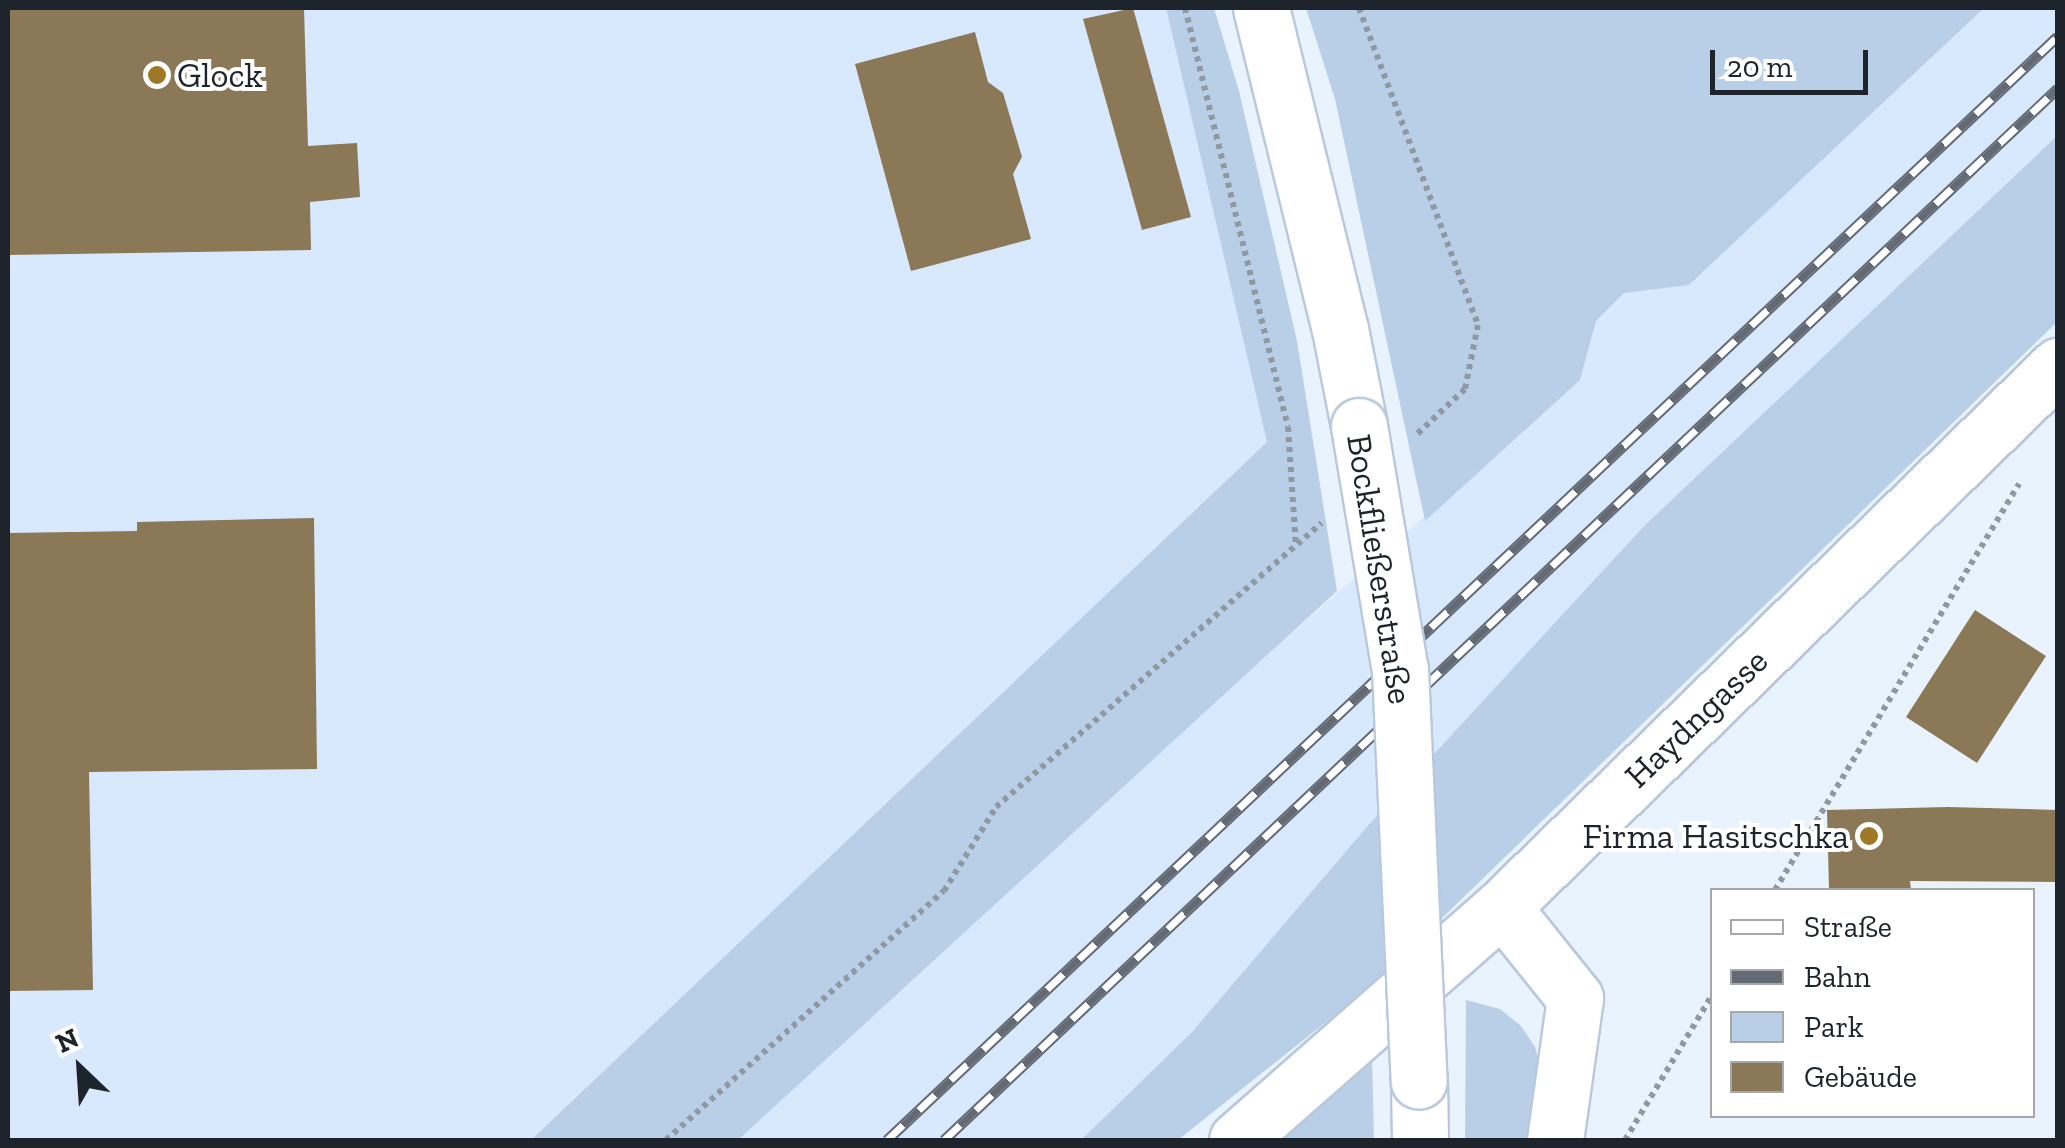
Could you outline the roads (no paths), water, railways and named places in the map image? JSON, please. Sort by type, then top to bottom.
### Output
[{"type":"street","name":"Bockfließerstraße","points":[[1261,8],[1340,329],[1384,434],[1400,670],[1420,1140]]},
{"type":"street","name":"Haydngasse","points":[[1237,1140],[1502,907],[2058,366]]},
{"type":"street","points":[[1502,907],[1575,998],[1554,1140]]},
{"type":"railway","points":[[887,1140],[2058,36]]},
{"type":"railway","points":[[944,1140],[2058,88]]},
{"type":"place","name":"Glock","points":[[157,75]]},
{"type":"place","name":"Firma Hasitschka","points":[[1869,836]]}]
